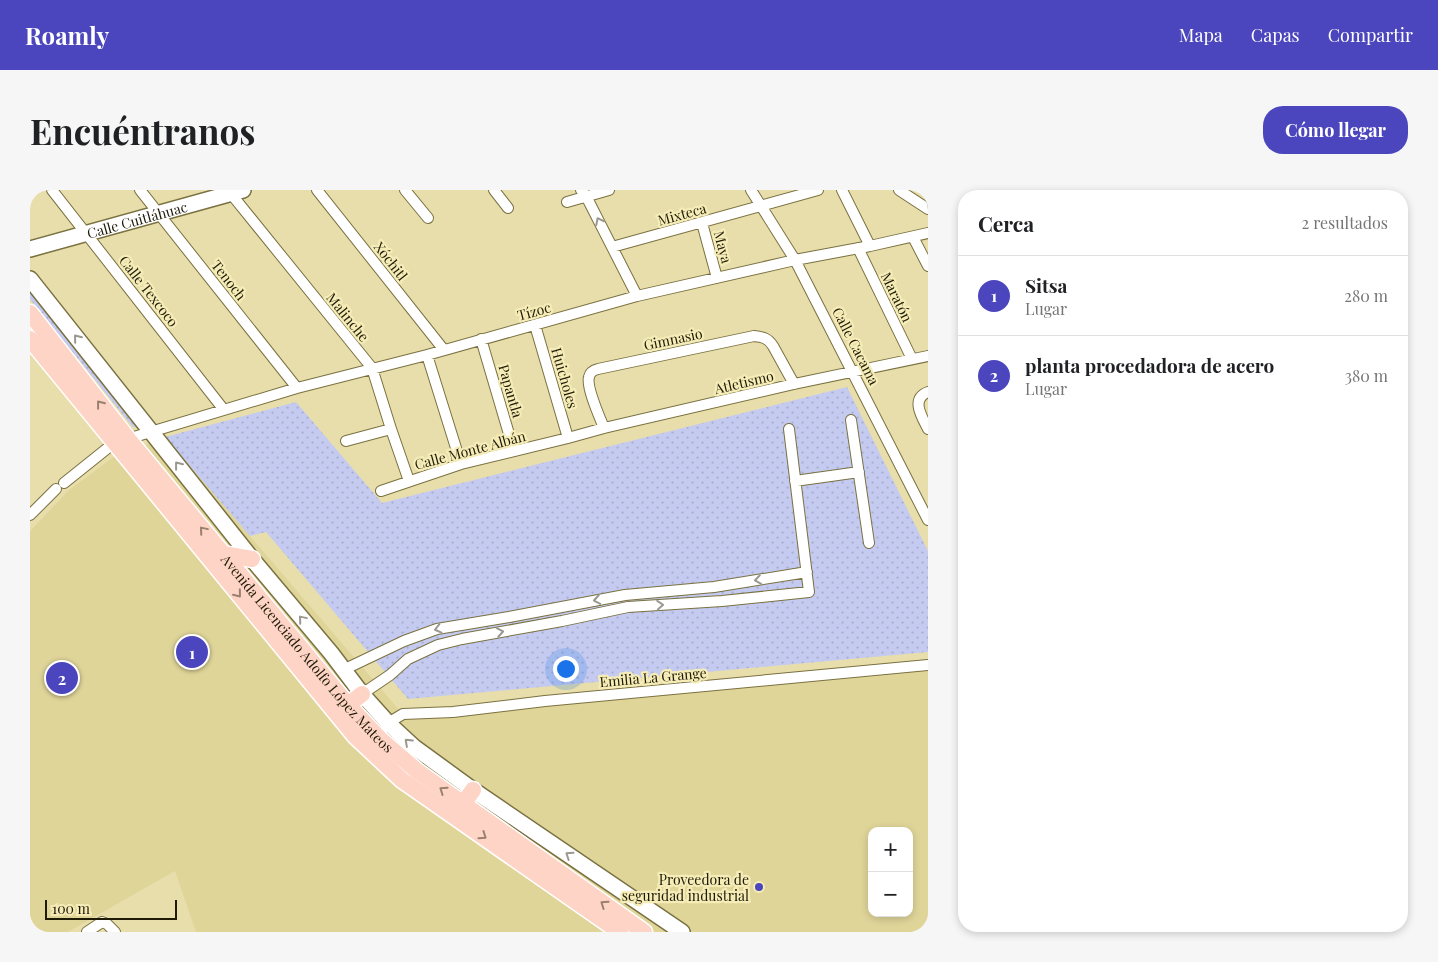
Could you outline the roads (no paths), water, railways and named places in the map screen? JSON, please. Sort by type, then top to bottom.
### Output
[{"type":"main road","name":"Avenida Licenciado Adolfo López Mateos","points":[[30,313],[121,441],[355,736],[417,771],[644,932]]},
{"type":"main road","name":"Avenida Licenciado Adolfo López Mateos","points":[[30,339],[223,554],[348,705],[402,780],[620,932]]},
{"type":"main road","points":[[223,554],[252,559]]},
{"type":"main road","points":[[318,690],[326,695],[339,710],[342,710],[362,694]]},
{"type":"main road","points":[[463,804],[473,790]]},
{"type":"street","name":"Calle Texcoco","points":[[52,190],[224,410]]},
{"type":"street","name":"Tenoch","points":[[140,190],[297,388]]},
{"type":"street","name":"Xóchitl","points":[[317,190],[444,350]]},
{"type":"street","points":[[405,190],[428,218]]},
{"type":"street","points":[[494,190],[508,208]]},
{"type":"street","points":[[567,202],[584,193],[609,190]]},
{"type":"street","name":"Calle Cacama","points":[[751,190],[796,260],[928,520]]},
{"type":"street","name":"Mixteca","points":[[612,247],[818,190]]},
{"type":"street","points":[[842,190],[870,246]]},
{"type":"street","points":[[898,190],[928,209]]},
{"type":"street","name":"Calle Cuitláhuac","points":[[30,249],[234,191]]},
{"type":"street","name":"Malinche","points":[[234,191],[372,368],[409,481]]},
{"type":"street","points":[[584,193],[637,296]]},
{"type":"street","name":"Maya","points":[[702,222],[717,278]]},
{"type":"street","name":"Tízoc","points":[[121,441],[297,388],[426,355],[637,296],[796,260],[928,233]]},
{"type":"street","points":[[913,237],[928,266]]},
{"type":"street","name":"Maratón","points":[[858,248],[912,359]]},
{"type":"street","points":[[30,279],[252,559],[362,694],[388,723],[414,748],[473,790],[682,932]]},
{"type":"street","name":"Huicholes","points":[[535,325],[568,438]]},
{"type":"street","name":"Gimnasio","points":[[604,428],[589,382],[591,373],[598,369],[759,336],[765,338],[773,346],[794,384]]},
{"type":"street","name":"Papantla","points":[[481,339],[514,451]]},
{"type":"street","points":[[426,355],[461,464]]},
{"type":"street","name":"Atletismo","points":[[568,438],[794,384],[928,356]]},
{"type":"street","points":[[928,392],[918,400],[928,429]]},
{"type":"street","points":[[851,420],[869,543]]},
{"type":"street","points":[[346,441],[391,429]]},
{"type":"street","points":[[362,694],[390,675],[408,659],[438,645],[462,638],[628,608],[809,592],[789,429]]},
{"type":"street","name":"Calle Monte Albán","points":[[381,491],[461,464],[568,438]]},
{"type":"street","points":[[30,515],[60,486],[121,441]]},
{"type":"street","points":[[795,481],[859,472]]},
{"type":"street","points":[[343,670],[404,641],[437,629],[626,595],[714,586],[806,572]]},
{"type":"street","name":"Emilia La Grange","points":[[388,723],[403,714],[453,712],[928,665]]},
{"type":"street","points":[[377,747],[388,723]]},
{"type":"street","points":[[87,932],[102,922],[115,932]]},
{"type":"place","name":"Sitsa","points":[[192,652]]},
{"type":"place","name":"planta procedadora de acero","points":[[62,678]]},
{"type":"place","name":"Proveedora de seguridad industrial","points":[[759,887]]}]
